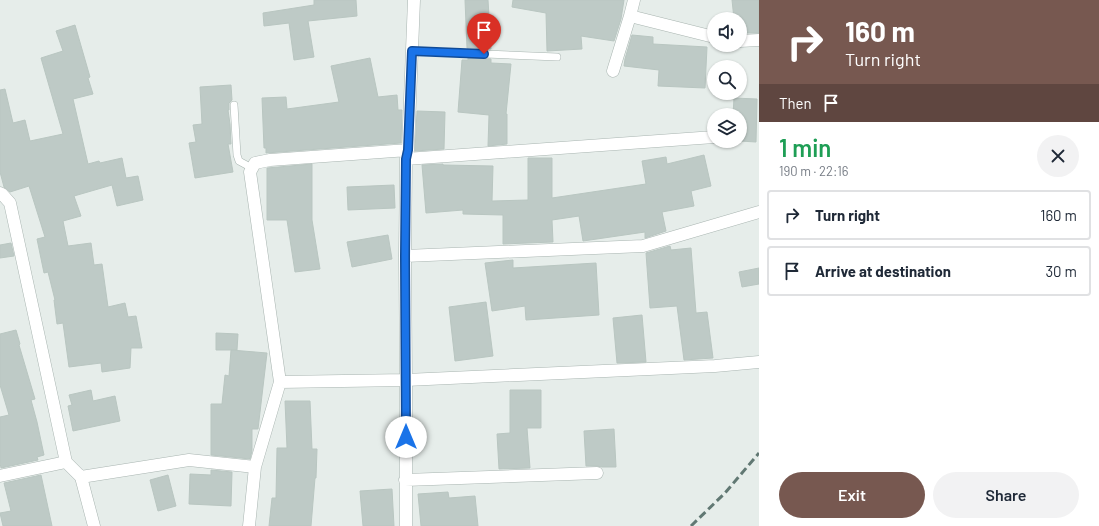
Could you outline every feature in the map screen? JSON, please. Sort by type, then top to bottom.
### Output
[{"type":"street","points":[[406,526],[405,256],[407,154],[414,0]]},
{"type":"street","points":[[613,71],[634,0]]},
{"type":"street","points":[[630,16],[707,36]]},
{"type":"street","points":[[747,41],[759,40]]},
{"type":"street","points":[[249,526],[255,467],[280,382],[250,172],[255,163],[270,160],[707,137]]},
{"type":"street","points":[[0,193],[10,203],[66,462],[81,477],[94,526]]},
{"type":"street","points":[[405,256],[643,246],[759,212]]},
{"type":"street","points":[[280,382],[406,380],[715,366],[759,362]]},
{"type":"street","points":[[81,477],[189,460],[255,467]]},
{"type":"street","points":[[0,476],[66,462]]},
{"type":"street","points":[[405,480],[597,473]]},
{"type":"lane","points":[[412,51],[557,57]]},
{"type":"lane","points":[[234,105],[237,154],[239,161],[252,168]]},
{"type":"building","points":[[314,0],[356,0],[357,16],[308,21],[314,57],[294,60],[289,23],[264,26],[263,13],[314,5]]},
{"type":"building","points":[[465,0],[488,0],[491,49],[467,48]]},
{"type":"building","points":[[513,0],[624,0],[621,19],[614,41],[581,36],[582,49],[547,51],[546,13],[512,7]]},
{"type":"building","points":[[732,0],[759,0],[759,33],[747,33],[747,12],[733,12]]},
{"type":"building","points":[[75,25],[90,77],[88,78],[93,94],[73,99],[88,164],[122,158],[126,178],[138,176],[143,200],[117,206],[112,185],[74,196],[81,216],[63,221],[68,246],[91,243],[94,265],[102,264],[108,307],[125,303],[128,317],[136,316],[142,348],[131,348],[130,368],[102,372],[101,363],[69,367],[63,323],[57,324],[55,300],[48,272],[44,273],[37,239],[45,237],[29,186],[10,192],[4,187],[0,172],[0,90],[5,89],[13,123],[25,120],[30,141],[63,134],[41,58],[63,51],[56,31]]},
{"type":"building","points":[[632,35],[653,37],[653,44],[707,47],[705,88],[658,86],[659,70],[624,66]]},
{"type":"building","points":[[370,58],[378,97],[397,95],[398,110],[402,110],[401,143],[266,153],[266,148],[264,148],[262,98],[286,97],[287,109],[339,102],[331,66]]},
{"type":"building","points":[[468,58],[491,59],[491,63],[511,64],[506,114],[507,144],[488,146],[489,115],[458,112],[462,60],[468,60]]},
{"type":"building","points":[[231,85],[232,100],[229,103],[228,110],[231,144],[228,144],[233,172],[195,178],[189,143],[196,142],[193,125],[202,124],[200,87]]},
{"type":"building","points":[[757,99],[756,142],[747,141],[747,108],[733,108],[734,100]]},
{"type":"building","points":[[417,111],[445,112],[444,149],[415,151]]},
{"type":"building","points":[[704,155],[711,186],[691,191],[694,206],[662,212],[666,231],[645,238],[645,232],[583,241],[579,216],[552,220],[553,242],[503,244],[503,215],[463,214],[463,210],[426,213],[422,165],[443,164],[493,166],[492,201],[528,200],[528,158],[552,158],[552,198],[646,184],[642,161],[666,157],[667,164]]},
{"type":"building","points":[[312,164],[312,220],[320,269],[295,272],[287,220],[267,220],[267,168]]},
{"type":"building","points":[[394,185],[395,208],[348,210],[347,187]]},
{"type":"building","points":[[388,235],[392,259],[352,267],[347,242]]},
{"type":"building","points":[[11,243],[14,256],[0,258],[0,245]]},
{"type":"building","points":[[670,246],[671,250],[691,248],[696,313],[707,312],[713,358],[684,360],[677,306],[650,308],[646,253]]},
{"type":"building","points":[[513,260],[513,268],[596,263],[599,315],[526,320],[525,306],[492,311],[485,263]]},
{"type":"building","points":[[759,268],[759,284],[742,287],[739,272]]},
{"type":"building","points":[[486,302],[493,356],[455,361],[449,307]]},
{"type":"building","points":[[642,315],[646,362],[617,363],[613,318]]},
{"type":"building","points":[[16,330],[35,399],[31,400],[44,455],[37,457],[38,460],[1,468],[0,417],[9,415],[0,385],[0,334]]},
{"type":"building","points":[[216,333],[238,334],[237,350],[216,350]]},
{"type":"building","points":[[231,350],[267,353],[258,429],[252,429],[252,451],[250,459],[211,455],[211,404],[222,404],[225,375],[229,376]]},
{"type":"building","points":[[91,390],[93,401],[115,396],[120,421],[73,431],[68,406],[72,405],[69,395]]},
{"type":"building","points":[[510,390],[541,390],[541,428],[527,428],[530,468],[499,469],[497,434],[510,433]]},
{"type":"building","points":[[285,401],[310,401],[312,449],[317,449],[316,478],[311,526],[269,526],[272,498],[276,498],[277,448],[287,448]]},
{"type":"building","points":[[614,429],[616,467],[586,466],[584,431]]},
{"type":"building","points":[[211,470],[232,472],[231,506],[189,504],[190,474],[211,475]]},
{"type":"building","points":[[41,475],[52,526],[3,526],[0,513],[11,511],[4,483]]},
{"type":"building","points":[[168,475],[176,506],[158,511],[150,480]]},
{"type":"building","points":[[392,489],[394,526],[363,526],[360,491]]},
{"type":"building","points":[[448,492],[449,498],[475,496],[478,526],[421,526],[418,494]]},
{"type":"railway","points":[[691,526],[725,493],[759,453]]},
{"type":"route","points":[[406,437],[406,159],[408,150],[412,51],[484,54]]}]
